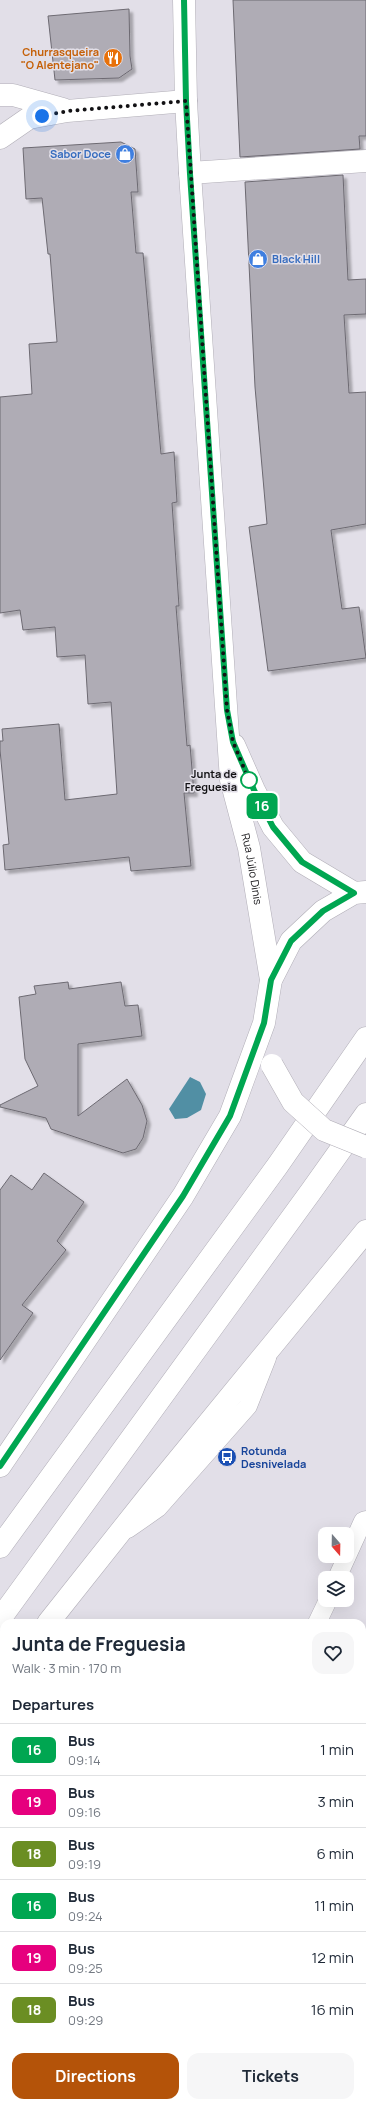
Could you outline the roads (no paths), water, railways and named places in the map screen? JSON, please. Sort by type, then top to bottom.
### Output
[{"type":"street","name":"Rua Júlio Dinis","points":[[184,0],[186,101],[190,174],[231,780],[249,848],[271,980]]},
{"type":"street","points":[[0,95],[13,95],[68,111]]},
{"type":"street","points":[[0,138],[29,118],[68,111],[186,101]]},
{"type":"street","points":[[190,174],[366,161]]},
{"type":"street","name":"Rua Júlio Dinis","points":[[227,710],[233,742],[254,790],[273,827],[302,862],[362,891]]},
{"type":"street","points":[[0,1466],[183,1196],[230,1116],[264,1023],[271,980],[291,941],[323,911],[362,891]]},
{"type":"street","points":[[264,1023],[272,1065],[293,1102],[324,1130],[366,1147]]},
{"type":"street","points":[[0,1547],[273,1171],[366,1038]]},
{"type":"street","points":[[0,1619],[256,1268],[366,1114]]},
{"type":"street","points":[[51,1619],[366,1230]]},
{"type":"lane","points":[[340,1571],[363,1521],[366,1520]]},
{"type":"lane","points":[[319,1619],[325,1607]]},
{"type":"water","points":[[190,1077],[200,1082],[206,1094],[201,1110],[187,1118],[175,1119],[169,1109]]},
{"type":"place","name":"Churrasqueira \"O Alentejano\"","points":[[113,58]]},
{"type":"place","name":"Sabor Doce","points":[[125,154]]},
{"type":"place","name":"Black Hill","points":[[258,259]]},
{"type":"place","name":"Junta de Freguesia","points":[[249,780]]},
{"type":"place","name":"Rotunda Desnivelada","points":[[227,1457]]}]
